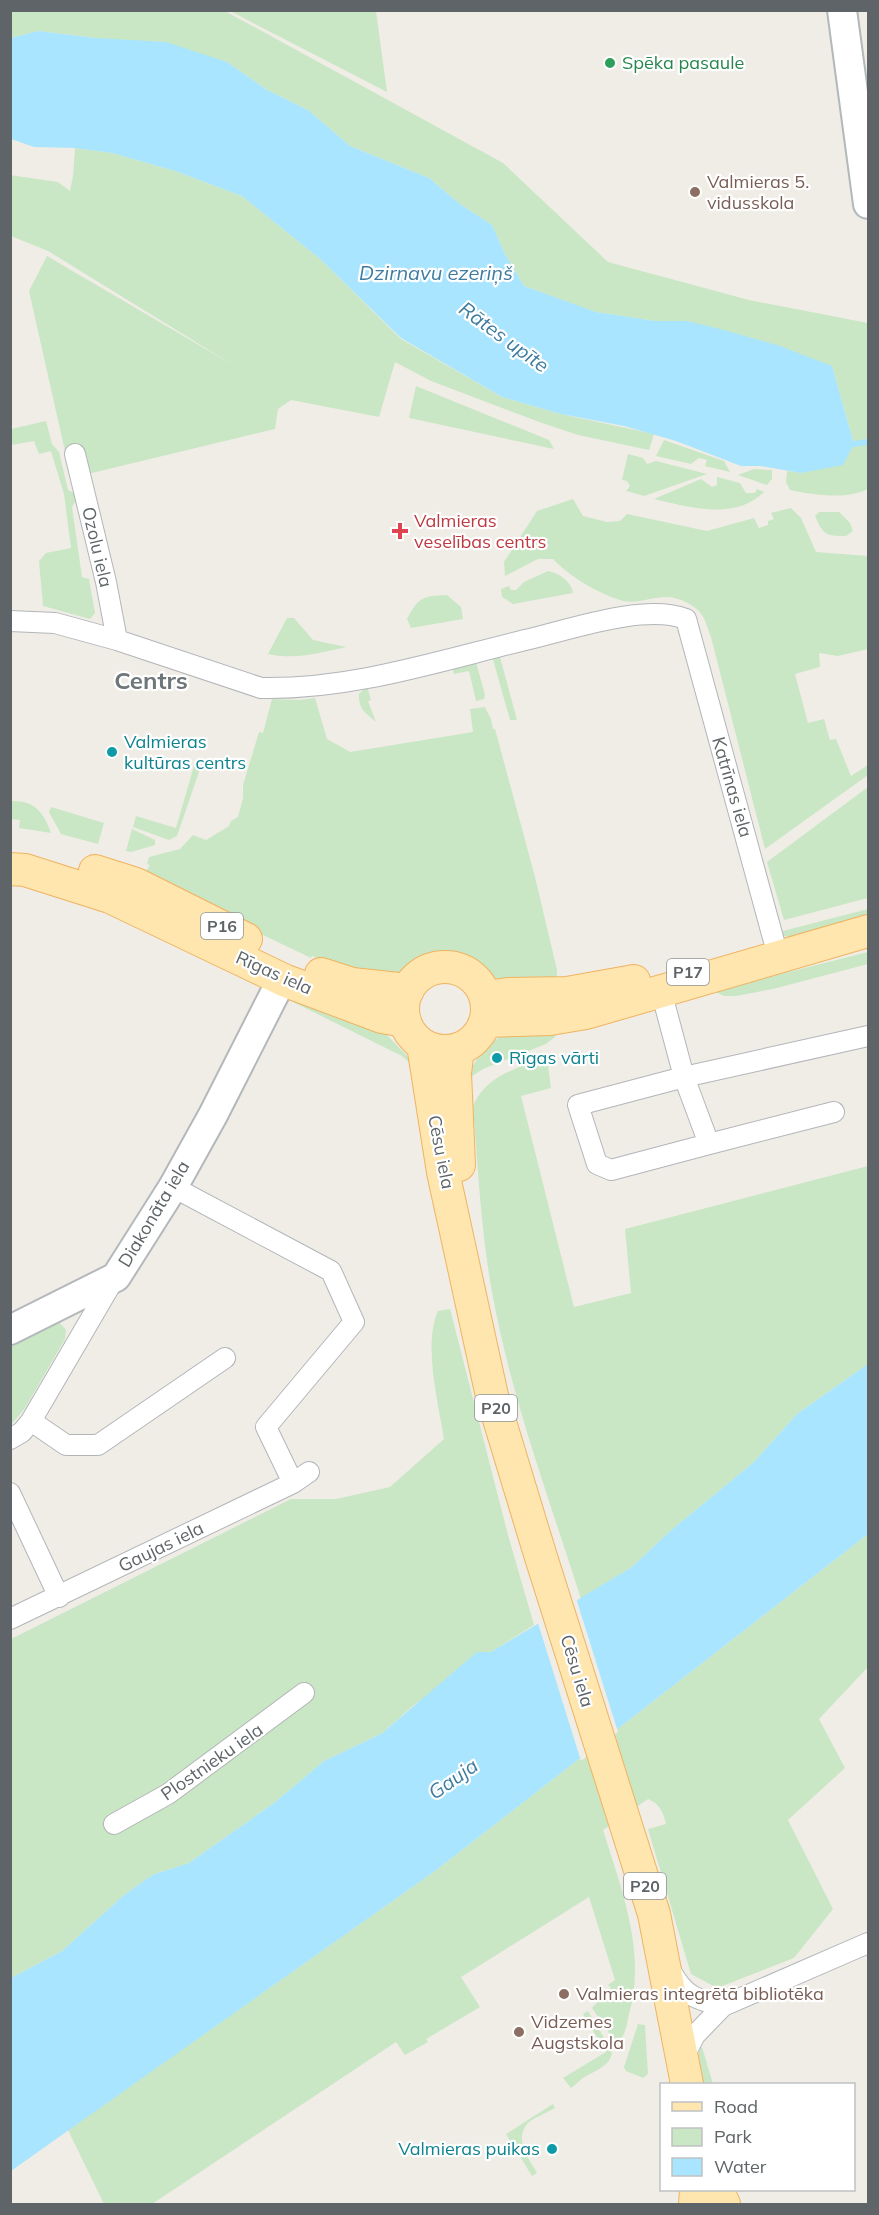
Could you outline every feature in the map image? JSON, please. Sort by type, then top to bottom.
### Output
[{"type":"main road","name":"Rīgas iela","points":[[10,854],[36,856],[135,884],[316,973],[352,984],[408,990]]},
{"type":"main road","name":"Rīgas iela","points":[[10,868],[24,870],[110,897],[279,991],[382,1017],[446,1051],[458,1049]]},
{"type":"main road","name":"P17","points":[[486,1009],[550,1019],[586,1013],[868,931]]},
{"type":"main road","name":"P17","points":[[486,1009],[508,994],[567,993],[778,956]]},
{"type":"main road","points":[[414,1033],[404,1005],[408,990],[416,979],[427,971],[454,968],[467,973],[477,982],[486,1009],[480,1033],[470,1043],[458,1049]]},
{"type":"main road","name":"Cēsu iela","points":[[414,1033],[492,1396],[654,1914],[685,2071]]},
{"type":"main road","name":"Cēsu iela","points":[[458,1049],[455,1073],[463,1258]]},
{"type":"main road","points":[[717,2191],[724,2205]]},
{"type":"street","points":[[842,10],[868,204]]},
{"type":"street","name":"Ozolu iela","points":[[75,454],[106,582],[117,640]]},
{"type":"street","name":"Katrīnas iela","points":[[117,640],[261,688],[293,688],[312,687],[413,668],[633,615],[672,614],[686,619],[778,956]]},
{"type":"street","points":[[10,621],[55,623],[117,640]]},
{"type":"street","name":"Diakonāta iela","points":[[10,1439],[22,1432],[32,1421],[116,1277],[173,1187],[279,991]]},
{"type":"street","points":[[661,991],[684,1077],[709,1144]]},
{"type":"street","points":[[834,1112],[610,1170],[597,1164],[578,1105],[684,1077],[868,1036]]},
{"type":"street","name":"Gaujas iela","points":[[10,1619],[301,1478],[266,1427],[354,1322],[331,1271],[173,1187]]},
{"type":"street","points":[[10,1330],[116,1277]]},
{"type":"street","points":[[32,1421],[66,1444],[99,1445],[225,1358]]},
{"type":"street","points":[[10,1493],[59,1597]]},
{"type":"street","name":"Plostnieku iela","points":[[114,1824],[168,1794],[304,1693]]},
{"type":"street","points":[[685,2071],[695,2036],[723,2006],[868,1943]]},
{"type":"street","points":[[663,1957],[680,1987],[699,2000],[723,2006]]},
{"type":"green space","points":[[11,11],[225,11],[503,163],[608,262],[749,300],[868,323],[868,489],[850,494],[819,495],[790,490],[786,482],[787,471],[801,473],[854,444],[832,366],[687,321],[655,321],[595,312],[524,286],[505,254],[492,225],[460,204],[429,178],[350,146],[308,110],[267,90],[227,62],[96,38],[38,31],[11,38]]},
{"type":"green space","points":[[230,11],[376,11],[387,92]]},
{"type":"green space","points":[[75,148],[112,153],[175,171],[242,196],[320,259],[401,339],[502,397],[561,414],[654,434],[649,450],[578,435],[542,423],[431,381],[395,362],[379,417],[291,400],[278,409],[275,429],[71,478],[29,291],[47,256],[233,365],[48,251],[11,236],[10,175],[58,182],[70,191]]},
{"type":"green space","points":[[416,386],[549,440],[554,449],[409,418]]},
{"type":"green space","points":[[46,421],[52,444],[59,452],[68,490],[76,494],[77,499],[72,507],[82,577],[89,579],[95,613],[90,619],[43,606],[39,561],[46,553],[71,548],[64,494],[51,451],[39,454],[34,441],[11,445],[11,429]]},
{"type":"green space","points":[[664,440],[724,461],[730,472],[705,466],[707,460],[699,458],[691,464],[656,456]]},
{"type":"green space","points":[[628,454],[643,458],[647,464],[656,461],[707,474],[644,496],[626,491],[630,486],[627,481],[622,480]]},
{"type":"green space","points":[[754,469],[772,470],[772,479],[767,485],[738,475]]},
{"type":"green space","points":[[717,477],[740,483],[746,493],[755,493],[757,489],[764,492],[752,501],[726,509],[697,508],[654,499],[701,479],[712,487],[717,485]]},
{"type":"green space","points":[[573,499],[583,516],[607,522],[620,521],[627,514],[707,531],[754,518],[759,528],[768,525],[768,521],[774,519],[771,513],[791,508],[801,518],[816,552],[868,556],[868,649],[838,656],[819,653],[820,667],[795,674],[808,723],[824,719],[830,740],[836,739],[851,776],[868,765],[868,775],[765,849],[711,637],[699,611],[686,602],[671,597],[631,602],[611,597],[575,578],[553,559],[538,559],[505,576],[504,562],[537,511]]},
{"type":"green space","points":[[819,512],[839,512],[850,523],[853,531],[846,536],[826,533],[815,516]]},
{"type":"green space","points":[[548,571],[564,579],[570,585],[573,593],[513,604],[502,597],[501,589],[509,586],[511,590],[516,590],[524,582]]},
{"type":"green space","points":[[447,595],[461,607],[463,619],[411,628],[407,619],[418,602],[427,597]]},
{"type":"green space","points":[[287,618],[294,618],[313,640],[346,647],[297,656],[268,654]]},
{"type":"green space","points":[[514,648],[514,653],[500,657],[517,720],[510,720],[492,656]]},
{"type":"green space","points":[[476,662],[485,695],[484,699],[476,701],[469,671],[454,674],[453,670],[457,664]]},
{"type":"green space","points":[[367,686],[371,700],[368,701],[376,722],[363,710],[360,703],[359,694]]},
{"type":"green space","points":[[315,698],[327,739],[350,752],[473,732],[470,709],[485,707],[493,729],[495,729],[535,877],[557,970],[557,984],[513,985],[495,980],[477,964],[457,955],[437,951],[421,956],[408,969],[378,980],[312,956],[311,958],[142,877],[116,868],[118,862],[145,873],[150,865],[147,864],[149,857],[180,849],[193,835],[206,840],[229,826],[231,821],[238,817],[243,798],[243,785],[259,732],[263,733],[272,699]]},
{"type":"green space","points":[[196,759],[200,769],[177,836],[169,840],[133,827],[136,816],[176,828]]},
{"type":"green space","points":[[868,787],[868,898],[784,920],[767,862]]},
{"type":"green space","points":[[11,801],[26,803],[37,809],[45,819],[51,833],[19,828],[20,820],[11,819]]},
{"type":"green space","points":[[51,807],[104,823],[98,844],[61,834],[49,812]]},
{"type":"green space","points":[[132,829],[155,840],[155,845],[131,852],[126,851]]},
{"type":"green space","points":[[868,909],[868,917],[790,937],[783,936],[779,932]]},
{"type":"green space","points":[[868,952],[868,964],[773,989],[736,996],[724,996],[714,991]]},
{"type":"green space","points":[[293,1002],[313,1004],[386,1034],[408,1057],[415,1068],[402,1056]]},
{"type":"green space","points":[[557,1026],[555,1037],[546,1044],[483,1069],[466,1080],[474,1064],[498,1038],[514,1030]]},
{"type":"green space","points":[[547,1057],[551,1088],[521,1096],[574,1307],[631,1293],[625,1229],[868,1166],[868,1364],[797,1414],[754,1462],[669,1532],[632,1567],[581,1599],[520,1409],[500,1331],[485,1246],[473,1106],[479,1095],[494,1080],[514,1069]]},
{"type":"green space","points":[[450,1309],[508,1535],[534,1625],[414,1705],[381,1734],[324,1761],[274,1803],[189,1863],[152,1875],[123,1896],[62,1951],[11,1978],[11,1639],[291,1499],[336,1499],[390,1487],[444,1439],[433,1374],[432,1340],[438,1311]]},
{"type":"green space","points":[[59,1322],[66,1330],[65,1339],[25,1408],[11,1425],[11,1346]]},
{"type":"green space","points":[[868,1534],[868,1667],[819,1719],[845,1768],[788,1820],[833,1909],[794,1958],[717,1988],[691,1974],[648,1829],[666,1824],[660,1809],[648,1799],[603,1830],[630,1921],[635,1968],[634,1991],[626,2028],[620,2040],[614,2040],[592,2008],[611,1987],[608,1985],[615,1980],[589,1897],[461,1977],[480,2007],[426,2039],[428,2042],[405,2055],[396,2042],[152,2204],[104,2204],[68,2130],[435,1871]]},
{"type":"green space","points":[[588,2011],[612,2051],[611,2056],[602,2068],[581,2079],[571,2088],[563,2078],[606,2052],[583,2014]]},
{"type":"green space","points":[[638,2024],[645,2025],[648,2074],[643,2078],[626,2071],[624,2067]]},
{"type":"green space","points":[[702,2047],[713,2083],[703,2083],[697,2059]]},
{"type":"green space","points":[[553,2104],[555,2108],[528,2123],[524,2129],[522,2142],[524,2149],[537,2173],[532,2176],[506,2134]]},
{"type":"water","name":"Dzirnavu ezeriņš","points":[[38,31],[96,38],[166,42],[227,62],[267,90],[308,110],[350,146],[429,178],[460,204],[492,225],[505,254],[524,286],[596,312],[655,321],[687,321],[724,330],[780,346],[832,366],[854,444],[843,465],[801,473],[760,466],[741,466],[676,441],[624,426],[561,414],[502,397],[401,338],[320,259],[242,196],[175,171],[112,153],[75,148],[34,147],[11,139],[11,38]]},
{"type":"water","name":"Gauja","points":[[868,1364],[868,1534],[435,1871],[11,2171],[11,1978],[62,1951],[123,1896],[152,1875],[189,1863],[274,1803],[324,1761],[381,1734],[477,1652],[491,1652],[632,1567],[669,1532],[754,1462],[797,1414]]},
{"type":"pier","points":[[576,1598],[618,1732],[581,1761],[537,1620]]},
{"type":"waterway","name":"Rātes upīte","points":[[854,444],[867,442]]},
{"type":"place","name":"Spēka pasaule","points":[[610,63]]},
{"type":"place","name":"Valmieras 5. vidusskola","points":[[695,192]]},
{"type":"place","name":"Valmieras veselības centrs","points":[[400,531]]},
{"type":"place","name":"Valmieras kultūras centrs","points":[[112,752]]},
{"type":"place","name":"Rīgas vārti","points":[[497,1058]]},
{"type":"place","name":"Valmieras integrētā bibliotēka","points":[[564,1994]]},
{"type":"place","name":"Vidzemes Augstskola","points":[[519,2032]]},
{"type":"place","name":"Valmieras puikas","points":[[552,2149]]},
{"type":"district","name":"Centrs","points":[[151,681]]}]
